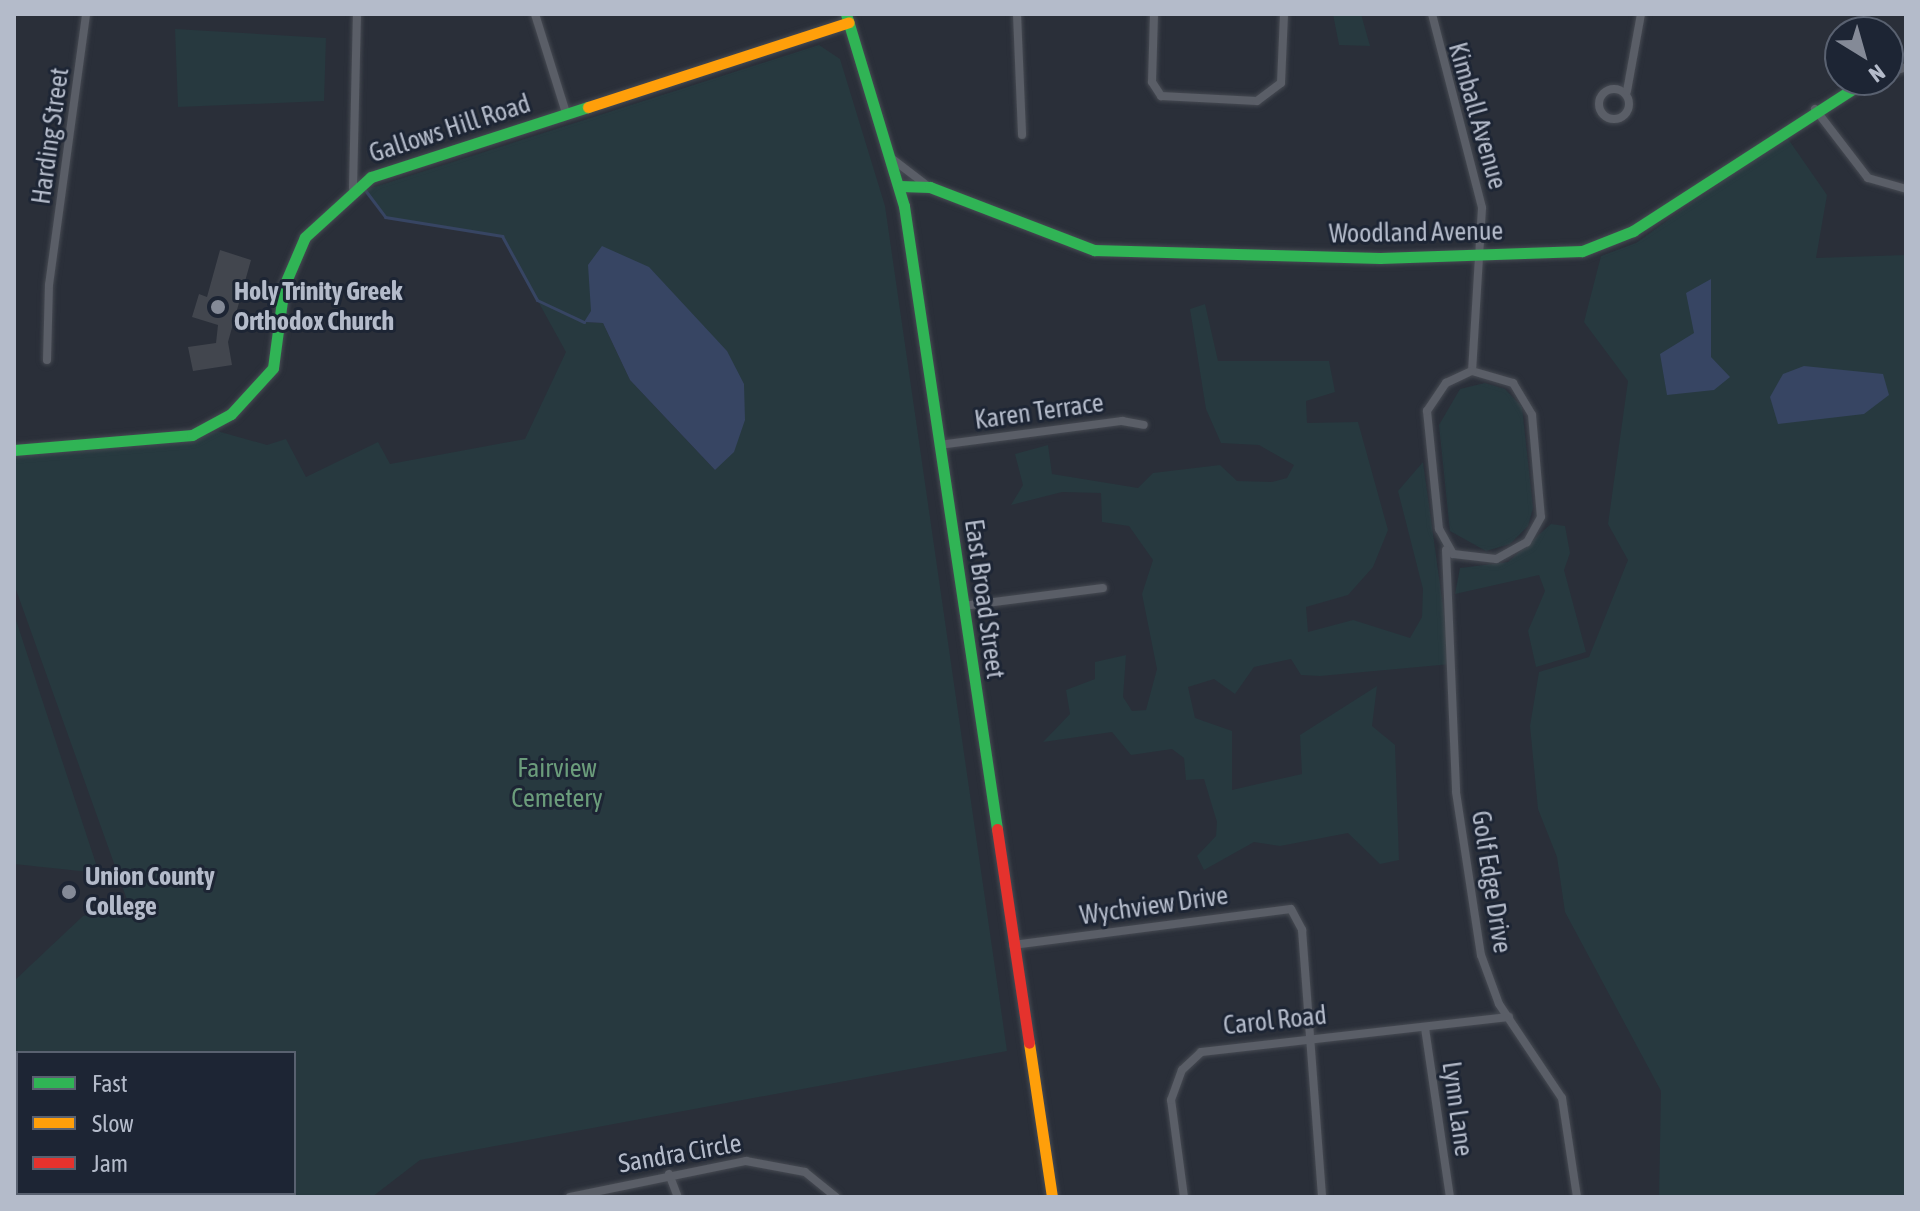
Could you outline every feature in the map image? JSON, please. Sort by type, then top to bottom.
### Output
[{"type":"street","name":"Harding Street","points":[[47,360],[49,285],[86,14]]},
{"type":"street","points":[[353,188],[357,14]]},
{"type":"street","points":[[535,14],[566,113]]},
{"type":"street","points":[[1017,14],[1022,135]]},
{"type":"street","points":[[1154,14],[1152,82],[1161,96],[1257,101],[1281,83],[1284,14]]},
{"type":"street","name":"Kimball Avenue","points":[[1432,14],[1479,180],[1484,254],[1472,371]]},
{"type":"street","points":[[1627,91],[1641,14]]},
{"type":"street","name":"Gallows Hill Road","points":[[14,450],[192,435],[248,401],[273,368],[282,295],[296,252],[353,188],[388,169],[566,113],[847,18]]},
{"type":"street","name":"East Broad Street","points":[[847,18],[900,186],[1052,1197]]},
{"type":"street","name":"Woodland Avenue","points":[[891,158],[930,187],[1094,250],[1212,257],[1484,254],[1606,244],[1836,96]]},
{"type":"street","points":[[1814,108],[1868,178],[1906,189]]},
{"type":"street","name":"Woodland Avenue","points":[[900,186],[930,187]]},
{"type":"street","points":[[1446,550],[1465,559],[1502,558],[1527,542],[1541,517],[1530,405],[1504,377],[1472,371]]},
{"type":"street","name":"Golf Edge Drive","points":[[1472,371],[1438,391],[1426,422],[1446,550],[1456,792],[1481,955],[1509,1017],[1562,1098],[1577,1197]]},
{"type":"street","name":"Karen Terrace","points":[[939,445],[1122,421],[1144,425]]},
{"type":"street","points":[[963,606],[1103,588]]},
{"type":"street","name":"Wychview Drive","points":[[1013,945],[1283,908],[1298,915],[1309,1037]]},
{"type":"street","name":"Carol Road","points":[[1184,1197],[1171,1100],[1182,1070],[1213,1047],[1425,1028],[1509,1017]]},
{"type":"street","name":"Lynn Lane","points":[[1425,1028],[1450,1197]]},
{"type":"street","points":[[1309,1037],[1322,1197]]},
{"type":"street","name":"Sandra Circle","points":[[570,1197],[669,1174],[768,1161],[805,1172],[836,1197]]},
{"type":"street","points":[[669,1174],[678,1197]]},
{"type":"green space","points":[[1333,14],[1361,14],[1370,46],[1339,45]]},
{"type":"green space","points":[[175,29],[326,38],[324,101],[178,107]]},
{"type":"green space","name":"Fairview Cemetery","points":[[819,45],[840,59],[885,206],[1007,1051],[420,1160],[372,1197],[191,1197],[296,1195],[296,1051],[16,1051],[16,1195],[48,1197],[14,1197],[14,981],[83,916],[130,908],[14,584],[14,454],[181,442],[217,431],[267,445],[286,439],[306,477],[378,442],[390,464],[525,439],[566,352],[502,236],[385,217],[365,190]],"holes":[[[591,312],[702,328],[727,351],[715,470],[630,380],[603,323],[584,322]]]},
{"type":"green space","points":[[1786,136],[1827,195],[1816,258],[1906,255],[1906,1197],[1659,1197],[1661,1091],[1565,912],[1557,857],[1538,809],[1530,726],[1539,672],[1589,657],[1628,560],[1608,524],[1628,381],[1584,322],[1601,256],[1636,243]]},
{"type":"green space","points":[[1205,304],[1218,361],[1329,361],[1335,392],[1306,401],[1307,423],[1358,422],[1388,530],[1373,567],[1348,595],[1306,607],[1308,632],[1353,620],[1410,638],[1422,617],[1423,589],[1398,491],[1423,462],[1451,664],[1320,676],[1301,675],[1291,659],[1254,667],[1235,694],[1214,679],[1188,687],[1195,718],[1232,731],[1232,790],[1302,774],[1300,735],[1377,686],[1372,726],[1395,745],[1399,860],[1380,864],[1348,833],[1280,846],[1254,842],[1204,870],[1197,856],[1216,836],[1217,822],[1204,779],[1186,780],[1184,758],[1172,749],[1131,755],[1112,732],[1043,742],[1070,714],[1066,690],[1095,679],[1095,662],[1126,655],[1123,697],[1132,711],[1146,710],[1157,669],[1142,594],[1153,560],[1129,526],[1102,522],[1101,493],[1062,492],[1011,505],[1023,485],[1015,454],[1048,445],[1052,474],[1138,488],[1153,473],[1220,465],[1237,481],[1272,482],[1287,478],[1294,465],[1259,445],[1221,443],[1206,409],[1190,309]]},
{"type":"green space","points":[[1485,383],[1505,389],[1522,407],[1533,508],[1528,526],[1510,544],[1486,551],[1450,531],[1439,425],[1460,389]]},
{"type":"green space","points":[[1551,524],[1565,526],[1570,553],[1564,570],[1586,652],[1536,667],[1528,631],[1545,591],[1539,575],[1455,594],[1460,568],[1508,562]]},
{"type":"green space","points":[[14,614],[99,873],[14,864]]},
{"type":"water","points":[[602,246],[649,267],[727,351],[744,384],[745,420],[734,452],[715,470],[630,380],[603,323],[584,322],[591,311],[588,265]]},
{"type":"water","points":[[1711,279],[1711,357],[1730,377],[1714,390],[1667,395],[1660,354],[1694,333],[1686,293]]},
{"type":"water","points":[[1804,366],[1883,374],[1889,395],[1864,414],[1778,424],[1770,397],[1783,374]]},
{"type":"building","name":"Holy Trinity Greek Orthodox Church","points":[[220,250],[251,260],[228,342],[232,365],[193,371],[188,347],[216,343],[218,325],[192,317],[199,294],[207,297]]},
{"type":"waterway","points":[[365,190],[385,217],[502,236],[537,300],[584,322]]},
{"type":"traffic: fast","points":[[846,14],[904,206],[997,829]]},
{"type":"traffic: fast","points":[[900,186],[930,187],[1094,250],[1380,258],[1582,251],[1633,231],[1841,96]]},
{"type":"traffic: fast","points":[[14,450],[192,435],[231,414],[273,368],[284,286],[305,237],[371,177],[588,107]]},
{"type":"traffic: slow","points":[[588,107],[849,22]]},
{"type":"traffic: slow","points":[[1029,1043],[1052,1197]]},
{"type":"traffic: jam","points":[[997,829],[1029,1043]]},
{"type":"place","name":"Holy Trinity Greek Orthodox Church","points":[[218,307]]},
{"type":"place","name":"Union County College","points":[[69,892]]}]
